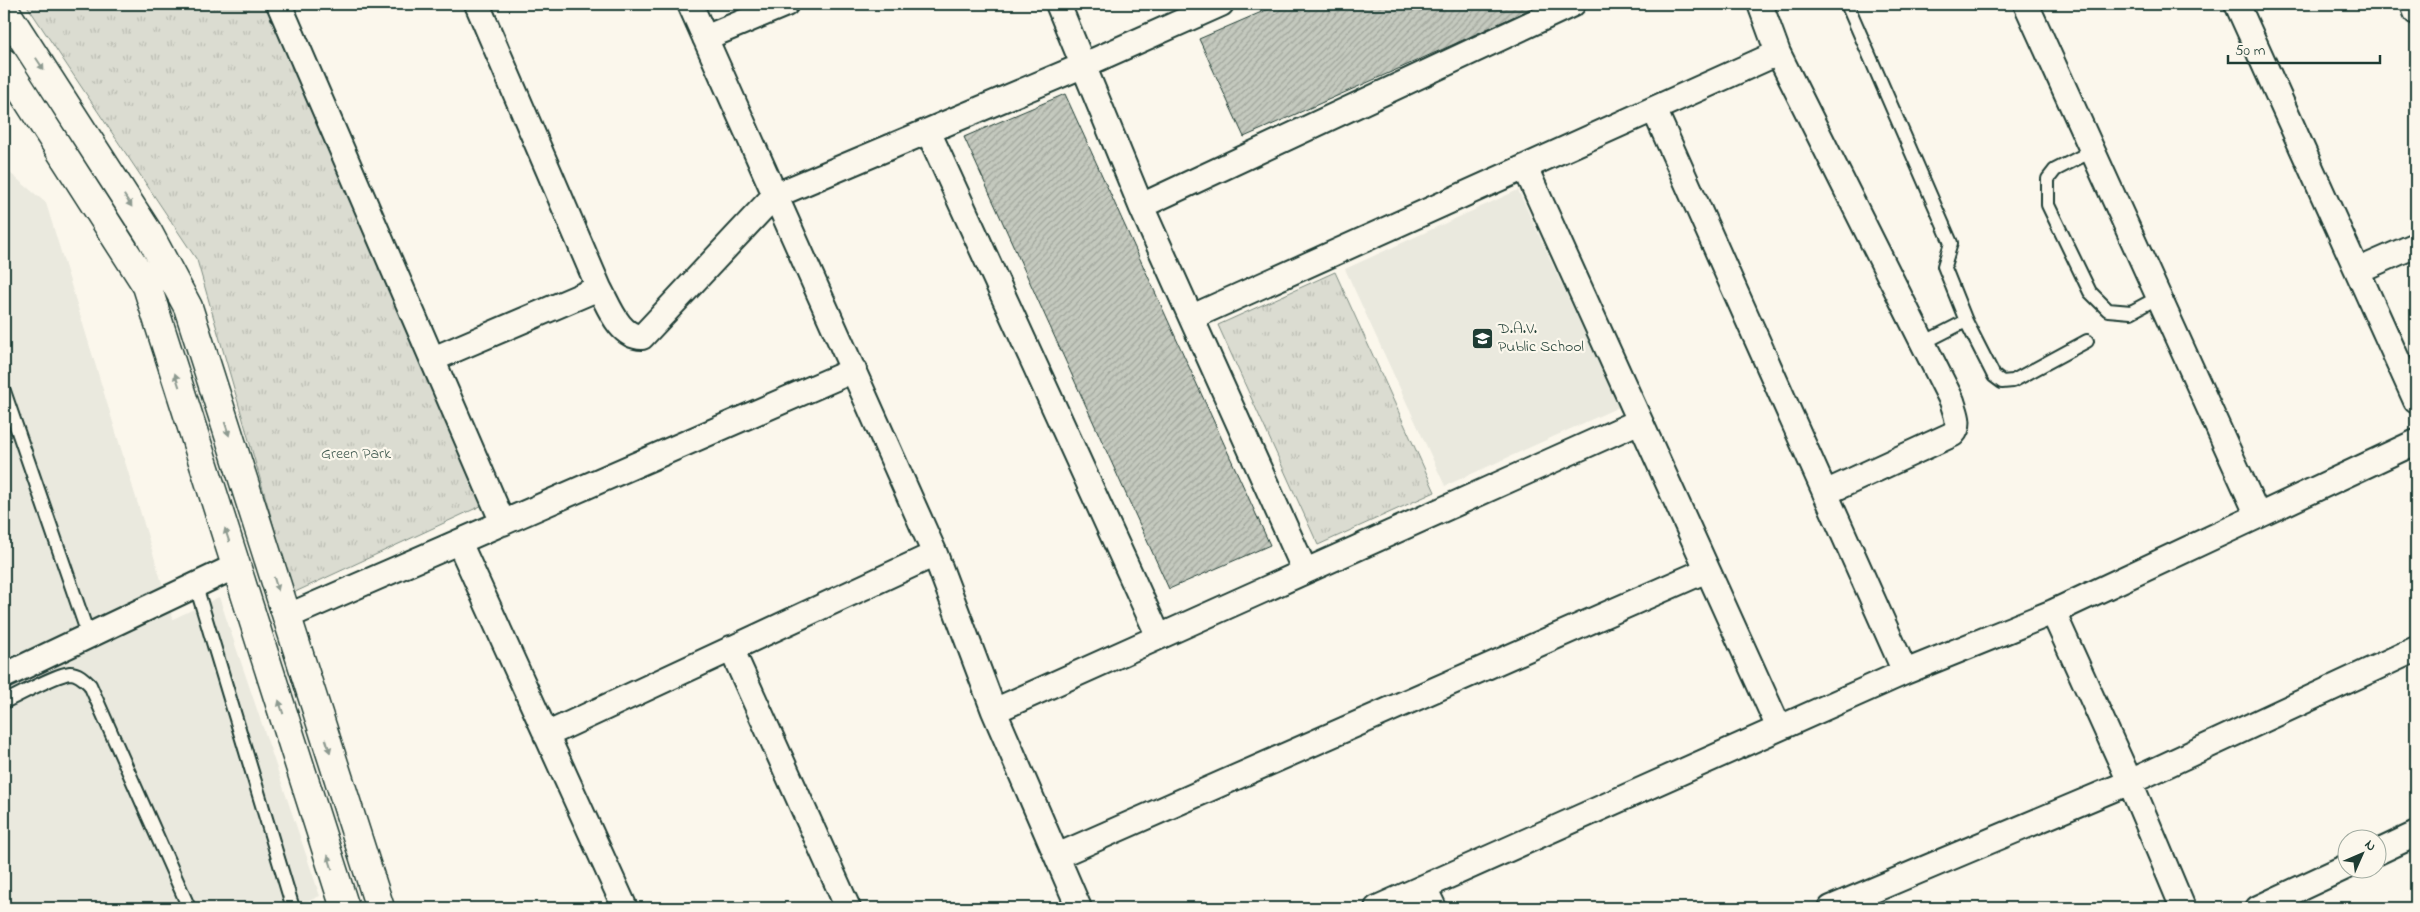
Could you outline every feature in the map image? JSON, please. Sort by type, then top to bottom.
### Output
[{"type":"street","points":[[279,4],[503,523]]},
{"type":"street","points":[[477,4],[599,288],[625,332],[634,337],[642,337],[774,196],[1082,66],[1221,4]]},
{"type":"street","points":[[690,4],[935,554],[994,712],[1079,908]]},
{"type":"street","points":[[705,38],[786,4]]},
{"type":"street","points":[[1058,4],[1141,206],[1305,571]]},
{"type":"street","points":[[1141,206],[1573,4]]},
{"type":"street","points":[[1760,4],[1778,53],[1952,401],[1958,422],[1956,431],[1825,493]]},
{"type":"street","points":[[2026,4],[2258,516]]},
{"type":"street","points":[[2237,4],[2359,270],[2416,401]]},
{"type":"street","points":[[2413,4],[2416,12]]},
{"type":"street","points":[[8,26],[149,234],[188,307],[286,617],[374,906]]},
{"type":"street","points":[[1192,317],[1778,53]]},
{"type":"street","points":[[4,63],[147,286],[345,908]]},
{"type":"street","points":[[1654,109],[1905,672]]},
{"type":"street","points":[[928,131],[1159,637]]},
{"type":"street","points":[[1525,167],[1779,728]]},
{"type":"street","points":[[2359,270],[2416,245]]},
{"type":"street","points":[[432,359],[599,288]]},
{"type":"street","points":[[286,617],[854,370]]},
{"type":"street","points":[[994,712],[1640,421]]},
{"type":"street","points":[[1377,908],[1905,672],[2053,612],[2416,442]]},
{"type":"street","points":[[459,542],[625,908]]},
{"type":"street","points":[[546,735],[935,554]]},
{"type":"street","points":[[4,676],[236,566]]},
{"type":"street","points":[[1057,856],[1708,570]]},
{"type":"street","points":[[2053,612],[2130,782],[2183,908]]},
{"type":"street","points":[[731,648],[848,908]]},
{"type":"street","points":[[1831,908],[2130,782],[2416,649]]},
{"type":"street","points":[[2388,847],[2416,834]]},
{"type":"street","points":[[2258,908],[2338,871]]},
{"type":"street","points":[[1424,887],[1434,908]]},
{"type":"lane","points":[[1847,4],[1951,243],[1944,266],[1966,322],[1994,376],[2002,382],[2013,381],[2087,342]]},
{"type":"lane","points":[[2092,151],[2055,170],[2048,179],[2048,205],[2090,292],[2108,310],[2130,312],[2159,297]]},
{"type":"lane","points":[[1923,343],[1966,322]]},
{"type":"lane","points":[[4,390],[89,637]]},
{"type":"lane","points":[[196,586],[293,908]]},
{"type":"lane","points":[[4,702],[60,676],[72,673],[84,678],[90,685],[189,908]]},
{"type":"shaded area","points":[[4,168],[46,203],[173,619],[219,597],[320,896],[293,908],[4,908]]},
{"type":"shaded area","name":"D.A.V. Public School","points":[[1518,190],[1619,407],[1445,486],[1345,269]]},
{"type":"green space","name":"Green Park","points":[[26,4],[267,4],[485,504],[293,593],[197,260]]},
{"type":"green space","points":[[1335,272],[1435,492],[1318,545],[1218,325]]},
{"type":"building","points":[[1280,4],[1541,4],[1244,137],[1199,39]]},
{"type":"building","points":[[1065,94],[1270,545],[1169,589],[964,137]]},
{"type":"place","name":"D.A.V. Public School","points":[[1482,338]]}]
